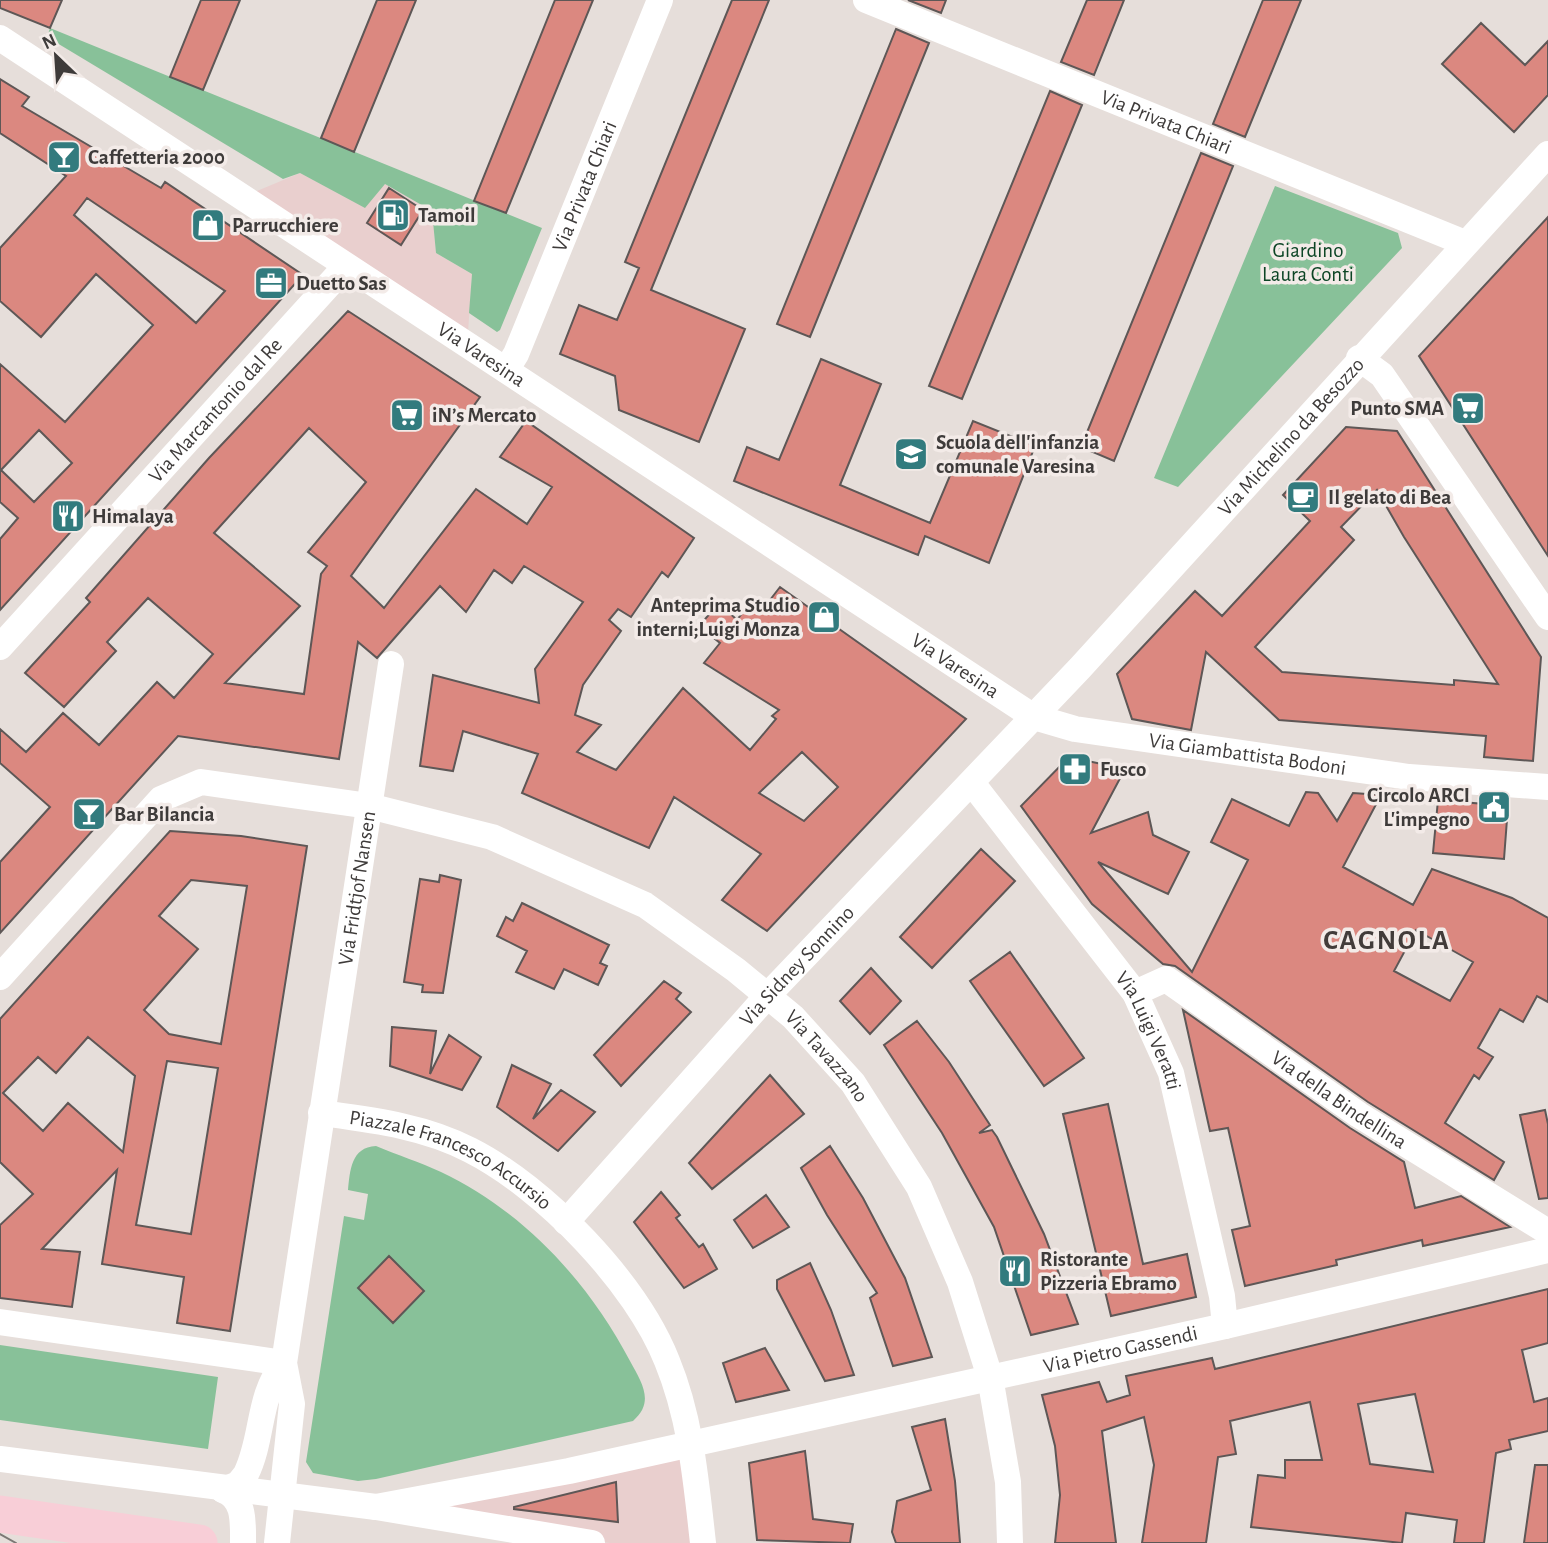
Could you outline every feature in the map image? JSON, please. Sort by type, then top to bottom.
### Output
[{"type":"main road","points":[[0,1514],[198,1543]]},
{"type":"street","name":"Via Privata Chiari","points":[[511,362],[660,0]]},
{"type":"street","name":"Via Privata Chiari","points":[[866,0],[1465,243]]},
{"type":"street","name":"Via Varesina","points":[[0,38],[346,266],[511,362],[1034,718]]},
{"type":"street","name":"Via Michelino da Besozzo","points":[[1034,718],[1359,358],[1548,154]]},
{"type":"street","name":"Via Marcantonio dal Re","points":[[0,647],[346,266]]},
{"type":"street","points":[[1359,358],[1382,375],[1548,617]]},
{"type":"street","name":"Via Fridtjof Nansen","points":[[321,1113],[391,664]]},
{"type":"street","name":"Via Sidney Sonnino","points":[[566,1222],[768,995],[1034,718]]},
{"type":"street","name":"Via Giambattista Bodoni","points":[[1034,718],[1074,729],[1352,770],[1548,787]]},
{"type":"street","name":"Via Tavazzano","points":[[0,977],[161,799],[201,782],[369,806],[492,837],[645,905],[768,995],[793,1017],[853,1083],[919,1187],[960,1282],[990,1377],[1008,1482],[1010,1543]]},
{"type":"street","name":"Via Luigi Veratti","points":[[972,783],[1135,993],[1171,1073],[1222,1296],[1225,1326]]},
{"type":"street","name":"Via della Bindellina","points":[[1135,993],[1166,979],[1359,1115],[1548,1232]]},
{"type":"street","name":"Piazzale Francesco Accursio","points":[[277,1543],[292,1404],[284,1363],[321,1113],[398,1123],[470,1150],[531,1191],[566,1222],[635,1299],[667,1360],[692,1441],[703,1543]]},
{"type":"street","name":"Via Pietro Gassendi","points":[[692,1441],[1225,1326],[1548,1250]]},
{"type":"street","points":[[0,1322],[284,1363]]},
{"type":"street","name":"Piazzale Francesco Accursio","points":[[223,1490],[238,1484],[250,1467],[264,1399],[269,1385],[284,1363]]},
{"type":"street","points":[[376,1507],[569,1471],[692,1441]]},
{"type":"street","points":[[0,1459],[223,1490],[376,1507],[592,1543]]},
{"type":"street","points":[[223,1490],[235,1497],[240,1509],[243,1543]]},
{"type":"shaded area","points":[[300,173],[365,207],[385,184],[432,211],[436,253],[472,274],[467,347],[243,197]]},
{"type":"shaded area","points":[[692,1441],[703,1543],[610,1543],[376,1507]]},
{"type":"green space","points":[[50,28],[542,228],[500,330],[497,332],[469,313],[472,274],[436,253],[432,211],[385,184],[365,208],[300,173],[283,179],[47,37]]},
{"type":"green space","name":"Giardino Laura Conti","points":[[1275,186],[1398,233],[1402,248],[1178,487],[1154,478]]},
{"type":"green space","points":[[376,1146],[433,1168],[471,1188],[526,1228],[550,1251],[594,1303],[639,1377],[644,1392],[644,1407],[633,1421],[376,1479],[358,1481],[313,1473],[306,1462],[344,1216],[364,1220],[368,1194],[348,1190],[350,1175],[357,1155],[368,1147]]},
{"type":"green space","points":[[0,1345],[218,1377],[208,1449],[0,1420]]},
{"type":"building","points":[[0,0],[62,0],[50,28],[0,8]]},
{"type":"building","points":[[201,0],[240,0],[203,90],[170,77]]},
{"type":"building","points":[[377,0],[416,0],[354,152],[321,138]]},
{"type":"building","points":[[555,0],[593,0],[506,213],[474,201]]},
{"type":"building","points":[[732,0],[769,0],[651,290],[745,329],[699,442],[619,410],[615,376],[560,354],[579,305],[617,320],[639,268],[625,262]]},
{"type":"building","points":[[908,0],[946,0],[941,13]]},
{"type":"building","points":[[1087,0],[1124,0],[1094,75],[1061,62]]},
{"type":"building","points":[[1263,0],[1301,0],[1245,137],[1213,124]]},
{"type":"building","points":[[1481,23],[1525,65],[1548,41],[1548,95],[1514,132],[1442,64]]},
{"type":"building","points":[[896,29],[929,43],[810,337],[777,324]]},
{"type":"building","points":[[0,79],[29,97],[22,106],[161,188],[165,182],[303,275],[0,610],[0,539],[18,518],[0,502],[0,364],[65,422],[153,325],[96,274],[41,337],[0,301],[0,248],[66,176],[0,133]],"holes":[[[87,198],[225,291],[196,323],[74,215]],[[39,430],[72,463],[34,502],[1,470]]]},
{"type":"building","points":[[1050,91],[1082,105],[962,399],[929,386]]},
{"type":"building","points":[[1201,153],[1233,166],[1114,461],[1081,447]]},
{"type":"building","points":[[389,188],[423,210],[401,245],[367,223]]},
{"type":"building","points":[[1548,217],[1548,556],[1419,356]]},
{"type":"building","points":[[348,311],[480,397],[351,576],[384,608],[476,489],[527,524],[552,487],[500,457],[526,421],[694,538],[668,577],[662,572],[631,617],[618,609],[609,620],[621,631],[583,685],[575,715],[601,725],[577,752],[616,770],[683,688],[750,750],[776,719],[772,716],[779,710],[704,663],[720,643],[699,626],[719,603],[737,620],[751,601],[763,609],[780,587],[966,719],[767,931],[722,900],[761,854],[674,797],[649,848],[522,793],[538,754],[463,731],[453,771],[420,766],[433,675],[539,703],[535,669],[583,602],[524,566],[512,583],[494,570],[466,612],[440,586],[377,658],[358,642],[339,759],[178,736],[0,933],[0,862],[50,807],[0,763],[0,729],[26,752],[63,713],[99,745],[157,682],[174,698],[213,654],[148,598],[107,642],[116,651],[64,707],[25,673],[90,602],[86,598],[209,458]],"holes":[[[309,428],[366,482],[308,552],[327,566],[321,574],[304,694],[225,683],[300,606],[214,533]],[[802,752],[838,787],[804,821],[759,793]]]},
{"type":"building","points":[[821,359],[881,384],[840,485],[930,523],[973,421],[1035,446],[989,563],[925,536],[918,555],[734,481],[747,447],[779,460]]},
{"type":"building","points":[[1346,427],[1397,431],[1541,657],[1533,761],[1484,757],[1486,736],[1279,720],[1206,652],[1191,730],[1132,719],[1117,674],[1195,591],[1222,616],[1310,521],[1283,495]],"holes":[[[1377,490],[1498,684],[1454,680],[1454,685],[1282,672],[1255,647],[1354,540],[1341,527]]]},
{"type":"building","points":[[1069,757],[1125,769],[1091,833],[1148,812],[1153,835],[1189,852],[1168,894],[1098,862],[1192,972],[1248,860],[1211,842],[1232,799],[1289,826],[1306,792],[1318,793],[1337,821],[1353,793],[1381,795],[1343,867],[1413,905],[1432,869],[1512,898],[1548,918],[1548,1002],[1537,996],[1523,1022],[1500,1009],[1478,1048],[1493,1057],[1479,1079],[1474,1075],[1445,1123],[1504,1162],[1494,1180],[1368,1102],[1175,966],[1163,964],[1092,904],[1021,806]],"holes":[[[1416,930],[1473,962],[1450,1001],[1394,971]]]},
{"type":"building","points":[[1438,800],[1508,806],[1504,859],[1433,853]]},
{"type":"building","points":[[170,831],[241,836],[307,846],[230,1331],[177,1323],[184,1277],[102,1264],[117,1170],[42,1249],[80,1252],[72,1307],[0,1298],[0,1225],[33,1194],[0,1162],[0,1019]],"holes":[[[191,880],[247,886],[221,1044],[169,1034],[144,1010],[198,949],[159,916]],[[88,1037],[135,1076],[123,1152],[68,1103],[43,1131],[3,1093],[38,1057],[56,1073]],[[167,1061],[218,1068],[191,1234],[136,1225]]]},
{"type":"building","points":[[981,849],[1015,881],[932,968],[900,937]]},
{"type":"building","points":[[440,875],[461,880],[443,993],[422,992],[423,985],[404,982],[420,879],[439,882]]},
{"type":"building","points":[[522,903],[609,945],[600,963],[607,966],[598,985],[564,969],[554,989],[516,972],[527,951],[497,936],[506,917],[513,921]]},
{"type":"building","points":[[1010,952],[1084,1058],[1044,1086],[970,981]]},
{"type":"building","points":[[871,968],[901,1001],[870,1034],[840,1001]]},
{"type":"building","points":[[664,981],[681,993],[676,999],[691,1012],[621,1086],[594,1055]]},
{"type":"building","points":[[1183,1010],[1350,1128],[1404,1162],[1415,1208],[1461,1196],[1510,1227],[1423,1246],[1422,1240],[1336,1260],[1337,1265],[1245,1286],[1232,1230],[1250,1226],[1228,1128],[1210,1131]]},
{"type":"building","points":[[917,1021],[949,1062],[990,1125],[979,1133],[992,1130],[997,1137],[1044,1234],[1078,1324],[1031,1335],[994,1227],[942,1133],[884,1045]]},
{"type":"building","points":[[392,1027],[436,1031],[430,1074],[449,1035],[481,1057],[462,1090],[390,1066]]},
{"type":"building","points":[[512,1065],[551,1084],[533,1119],[561,1090],[595,1112],[558,1151],[497,1107]]},
{"type":"building","points":[[770,1075],[804,1114],[712,1189],[689,1163]]},
{"type":"building","points":[[1108,1104],[1143,1264],[1187,1254],[1196,1297],[1111,1316],[1063,1114]]},
{"type":"building","points":[[1545,1110],[1548,1124],[1548,1198],[1539,1199],[1520,1115]]},
{"type":"building","points":[[830,1146],[863,1198],[905,1278],[932,1357],[893,1366],[870,1298],[877,1293],[827,1215],[801,1168]]},
{"type":"building","points":[[661,1192],[680,1215],[676,1218],[699,1247],[703,1244],[717,1269],[684,1288],[634,1222]]},
{"type":"building","points":[[766,1195],[789,1227],[753,1248],[734,1220]]},
{"type":"building","points":[[389,1256],[424,1291],[393,1323],[358,1288]]},
{"type":"building","points":[[810,1263],[831,1310],[854,1375],[825,1381],[777,1289],[777,1280]]},
{"type":"building","points":[[1548,1289],[1548,1343],[1522,1350],[1534,1402],[1548,1398],[1548,1431],[1509,1440],[1511,1449],[1496,1453],[1484,1543],[1454,1543],[1457,1520],[1406,1513],[1402,1543],[1251,1527],[1258,1475],[1285,1478],[1285,1460],[1322,1460],[1310,1402],[1230,1421],[1236,1454],[1218,1457],[1206,1543],[1142,1543],[1154,1465],[1144,1417],[1102,1431],[1116,1543],[1055,1543],[1060,1495],[1055,1446],[1042,1395],[1099,1382],[1107,1402],[1130,1395],[1126,1376],[1212,1358],[1215,1369]],"holes":[[[1415,1394],[1433,1472],[1370,1464],[1358,1404]]]},
{"type":"building","points":[[765,1348],[789,1390],[736,1402],[723,1363]]},
{"type":"building","points":[[945,1419],[955,1481],[960,1543],[896,1543],[892,1532],[897,1501],[931,1490],[912,1427]]},
{"type":"building","points":[[805,1451],[813,1519],[853,1524],[850,1543],[757,1540],[749,1463]]},
{"type":"building","points":[[1535,1465],[1548,1465],[1548,1543],[1524,1543]]},
{"type":"building","points":[[616,1482],[618,1522],[514,1509],[514,1507]]},
{"type":"tram line","points":[[0,1534],[16,1543]]},
{"type":"place","name":"Caffetteria 2000","points":[[64,157]]},
{"type":"place","name":"Tamoil","points":[[393,215]]},
{"type":"place","name":"Parrucchiere","points":[[208,225]]},
{"type":"place","name":"Duetto Sas","points":[[271,283]]},
{"type":"place","name":"Punto SMA","points":[[1468,408]]},
{"type":"place","name":"iN’s Mercato","points":[[407,415]]},
{"type":"place","name":"Scuola dell'infanzia comunale Varesina","points":[[911,454]]},
{"type":"place","name":"Il gelato di Bea","points":[[1303,497]]},
{"type":"place","name":"Himalaya","points":[[68,516]]},
{"type":"place","name":"Anteprima Studio interni;Luigi Monza","points":[[824,617]]},
{"type":"place","name":"Fusco","points":[[1075,769]]},
{"type":"place","name":"Circolo ARCI L'impegno","points":[[1494,807]]},
{"type":"place","name":"Bar Bilancia","points":[[89,814]]},
{"type":"place","name":"Ristorante Pizzeria Ebramo","points":[[1015,1271]]},
{"type":"district","name":"CAGNOLA","points":[[1387,941]]}]
